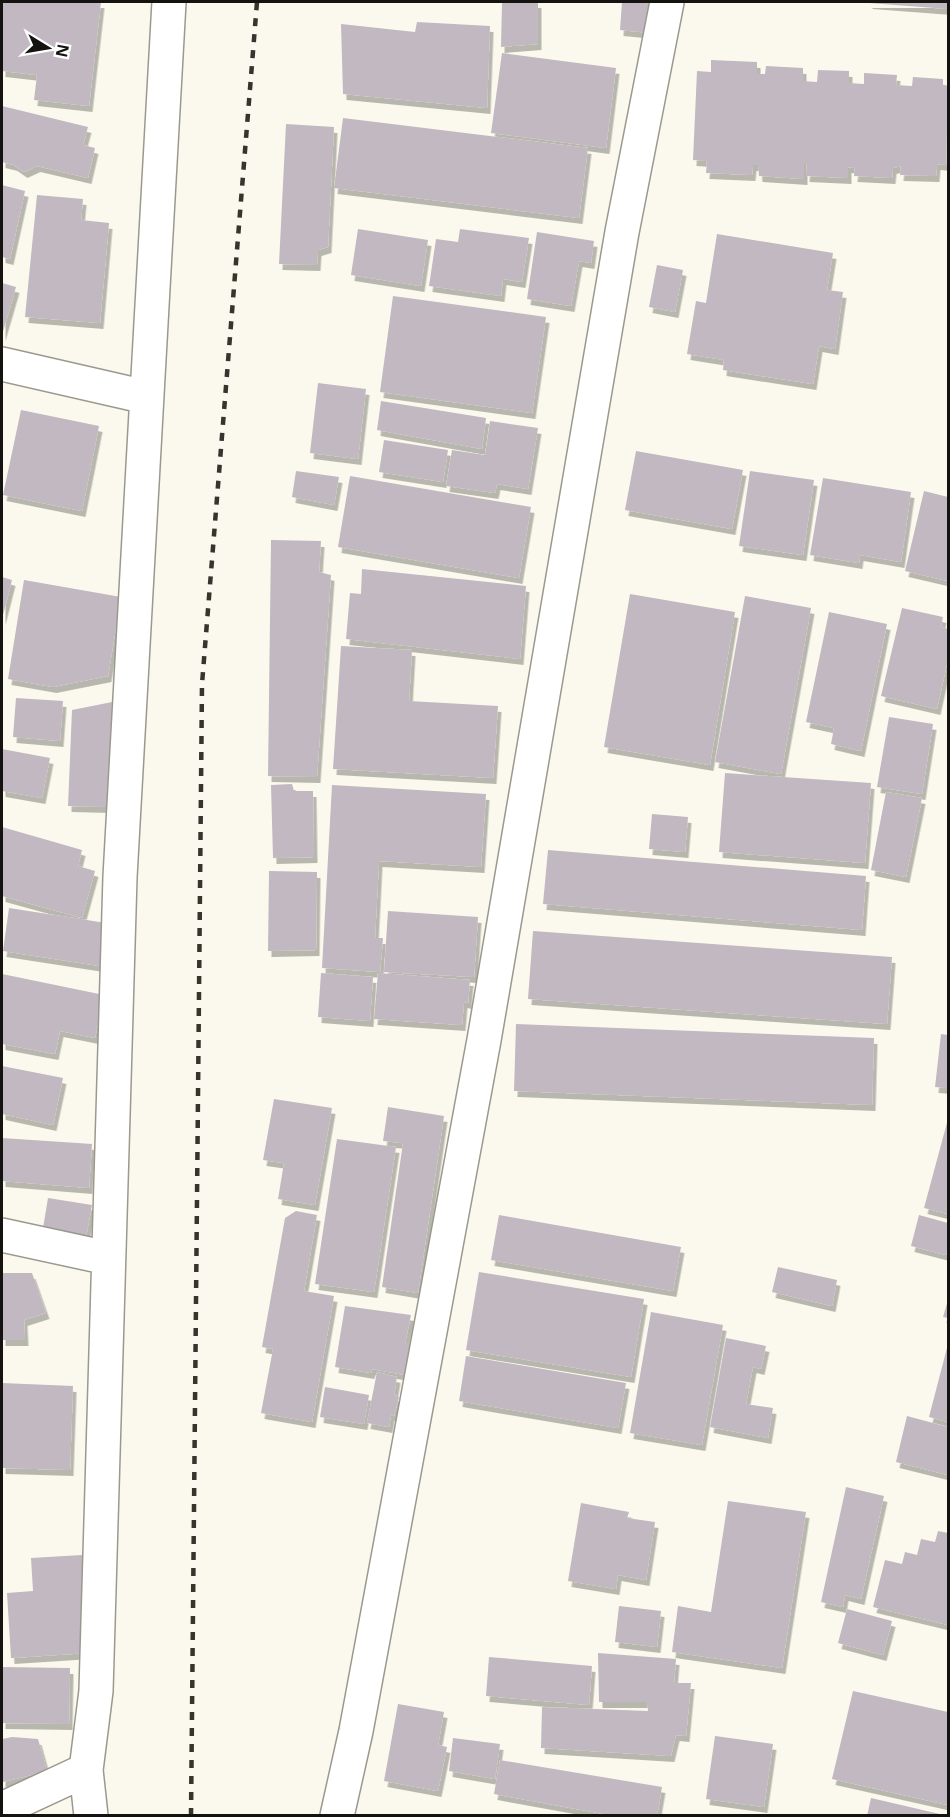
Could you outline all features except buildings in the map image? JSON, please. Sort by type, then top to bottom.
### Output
[{"type":"street","points":[[91,1815],[86,1770],[96,1691],[120,877],[169,2]]},
{"type":"street","points":[[337,1815],[356,1731],[484,1040],[622,232],[667,2]]},
{"type":"street","points":[[2,364],[146,397]]},
{"type":"street","points":[[2,1235],[108,1258]]},
{"type":"street","points":[[2,1809],[86,1770]]},
{"type":"railway","points":[[191,1816],[202,684],[257,2]]}]
